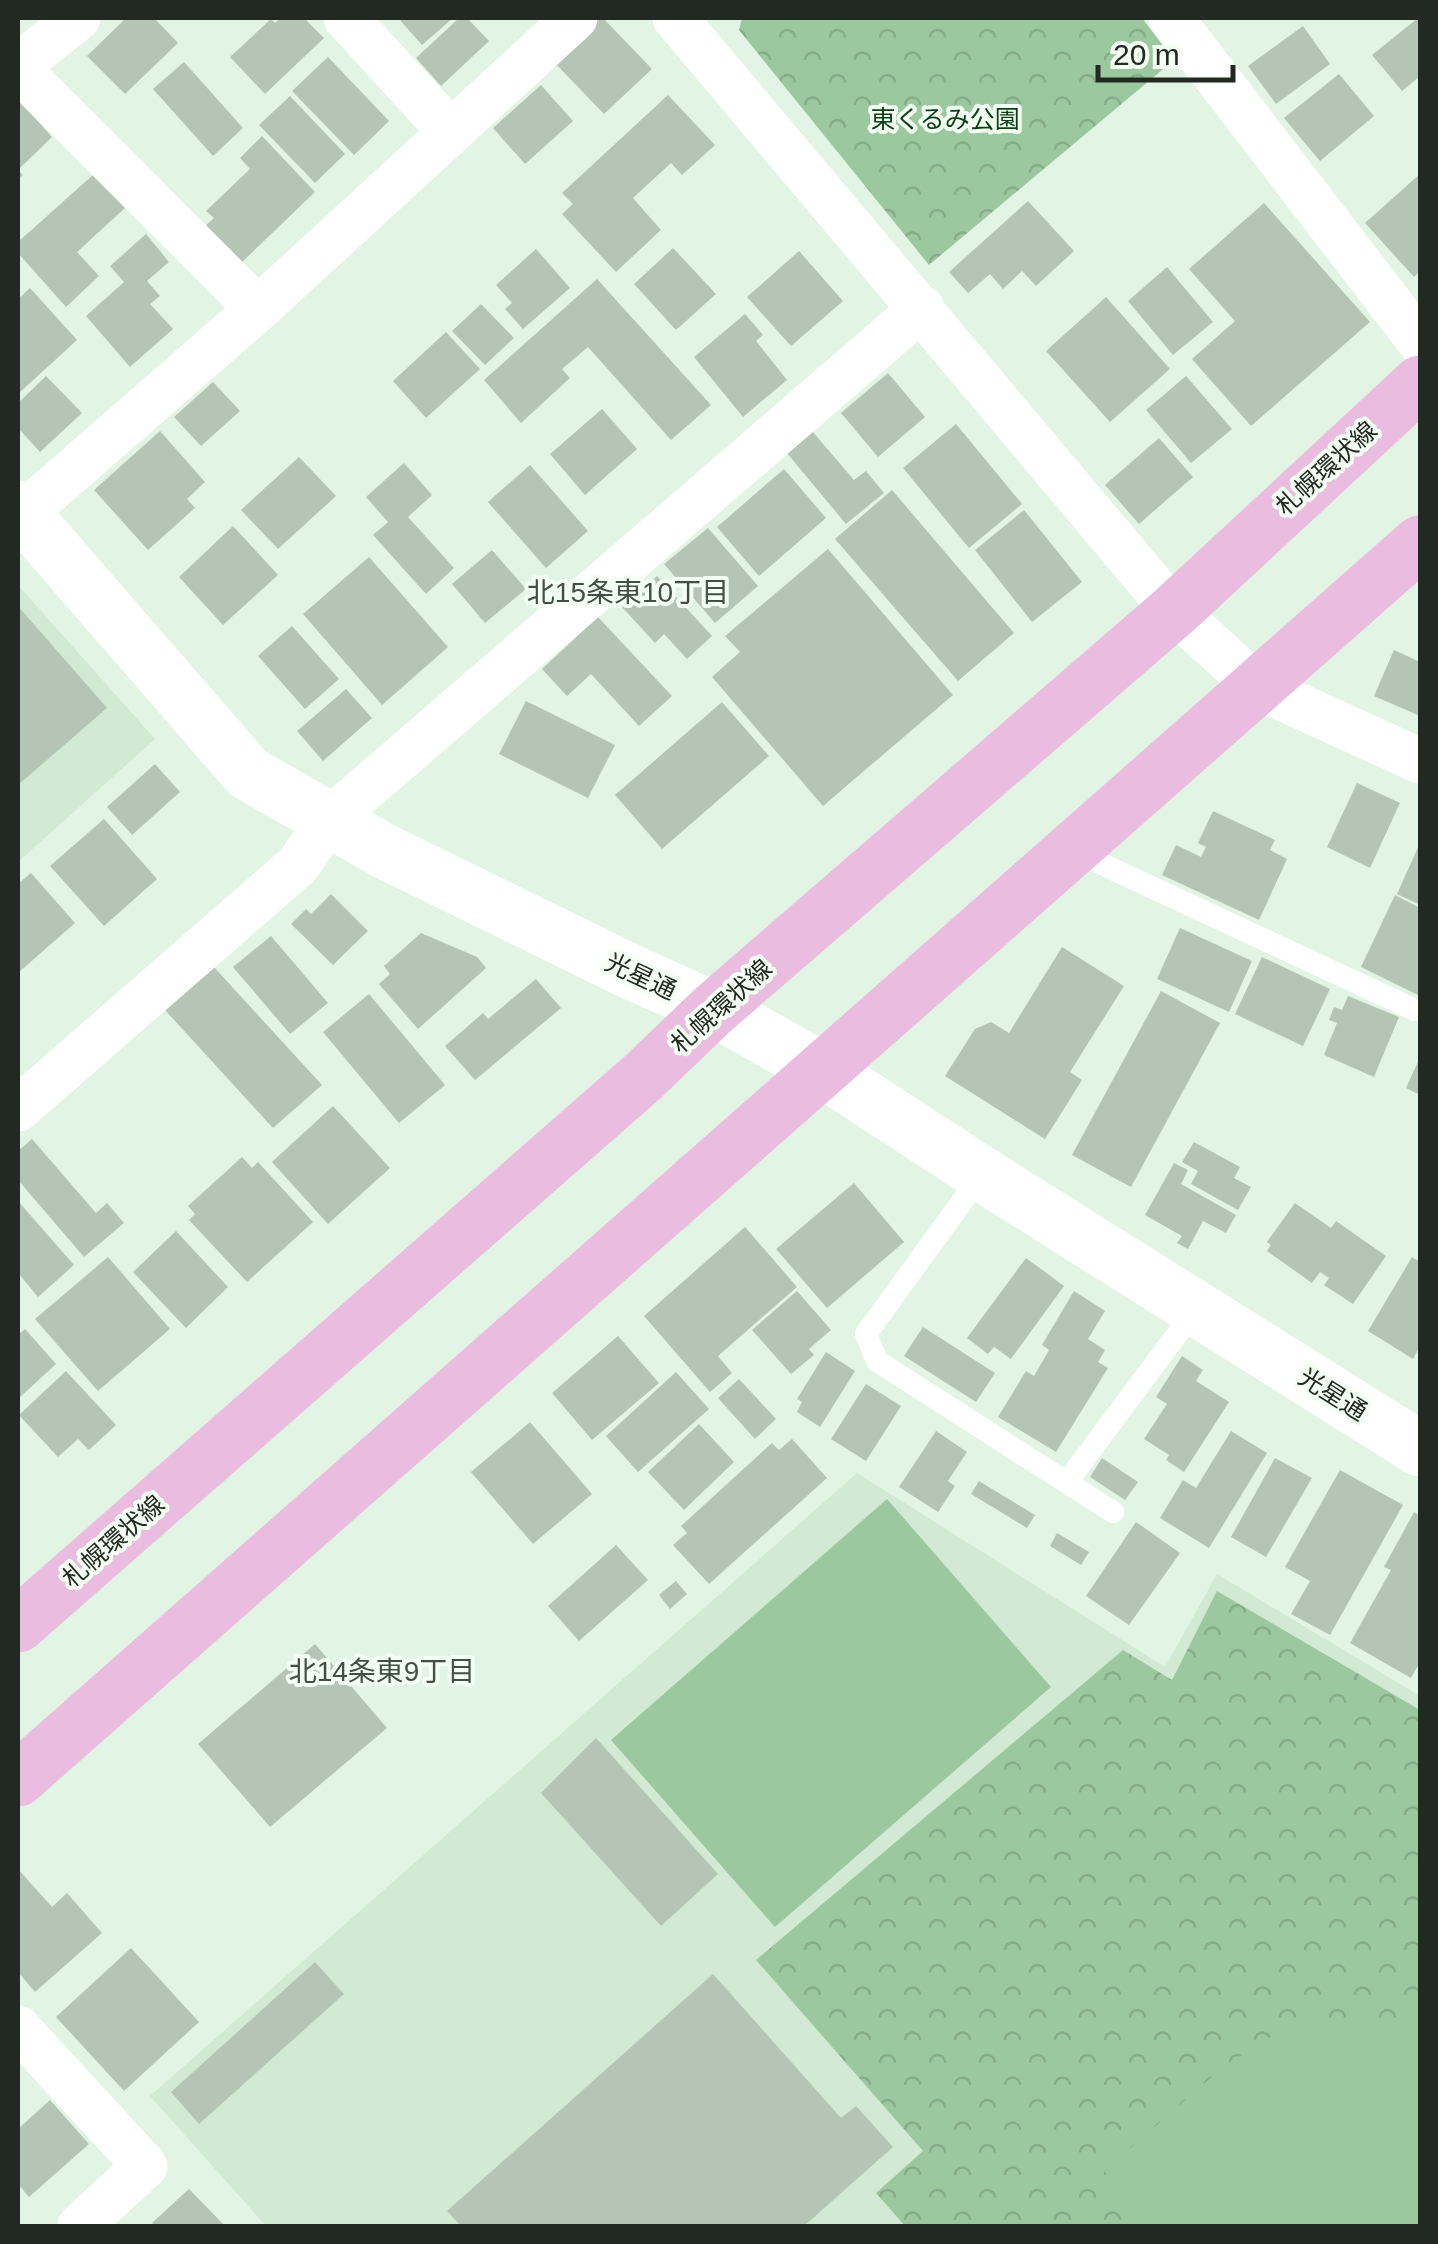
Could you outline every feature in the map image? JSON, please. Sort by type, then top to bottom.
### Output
[{"type":"main road","name":"札幌環状線","points":[[18,1625],[643,1077],[714,1010],[1174,611],[1420,383]]},
{"type":"main road","points":[[18,1780],[1420,543]]},
{"type":"street","points":[[78,18],[18,67],[258,310]]},
{"type":"street","points":[[346,18],[449,130]]},
{"type":"street","points":[[20,511],[258,310],[574,18]]},
{"type":"street","points":[[1171,18],[1420,342]]},
{"type":"street","points":[[685,21],[1174,611],[1258,687],[1420,761]]},
{"type":"street","points":[[18,1109],[298,865],[328,821],[922,308]]},
{"type":"street","name":"光星通","points":[[20,511],[248,773],[328,821],[714,1010],[821,1068],[982,1174],[1418,1443]]},
{"type":"street","points":[[18,2028],[146,2166],[110,2217]]},
{"type":"lane","points":[[1072,849],[1415,1010]]},
{"type":"lane","points":[[982,1174],[866,1334],[877,1361],[1113,1512]]},
{"type":"lane","points":[[1066,1482],[1196,1308]]},
{"type":"shaded area","points":[[18,585],[155,739],[18,862]]},
{"type":"shaded area","points":[[857,1473],[1165,1667],[1217,1574],[1420,1696],[1420,2226],[266,2226],[150,2096]]},
{"type":"green space","name":"東くるみ公園","points":[[742,18],[1142,18],[1174,60],[929,265],[739,30]]},
{"type":"green space","points":[[887,1499],[1051,1687],[775,1927],[611,1740]]},
{"type":"green space","points":[[1217,1591],[1420,1710],[1420,2226],[905,2226],[876,2193],[923,2151],[756,1960],[1123,1650],[1172,1680]]},
{"type":"green space","points":[[1341,2022],[1420,2026],[1420,2226],[1154,2226],[1104,2171],[1223,2067],[1280,2031]]},
{"type":"building","points":[[126,18],[154,18],[178,43],[125,94],[87,56]]},
{"type":"building","points":[[281,18],[304,18],[324,38],[265,94],[230,57],[271,19],[275,23]]},
{"type":"building","points":[[398,18],[453,18],[422,45]]},
{"type":"building","points":[[459,18],[467,18],[489,41],[441,86],[416,58]]},
{"type":"building","points":[[599,18],[652,69],[604,114],[553,61]]},
{"type":"building","points":[[1418,18],[1420,76],[1402,91],[1372,55]]},
{"type":"building","points":[[1303,26],[1330,64],[1276,104],[1248,66]]},
{"type":"building","points":[[328,57],[389,121],[354,155],[292,91]]},
{"type":"building","points":[[184,62],[243,128],[213,156],[153,89]]},
{"type":"building","points":[[1339,74],[1374,116],[1320,161],[1284,118]]},
{"type":"building","points":[[541,85],[573,121],[525,164],[493,128]]},
{"type":"building","points":[[668,95],[715,145],[682,175],[671,163],[633,198],[661,230],[616,272],[562,214],[573,204],[562,193]]},
{"type":"building","points":[[290,96],[345,154],[315,183],[259,125]]},
{"type":"building","points":[[18,99],[52,137],[18,170]]},
{"type":"building","points":[[262,136],[315,192],[240,264],[204,227],[214,218],[206,211],[250,169],[240,158]]},
{"type":"building","points":[[94,174],[125,208],[77,252],[99,276],[66,307],[18,253],[18,242]]},
{"type":"building","points":[[1420,174],[1420,271],[1414,277],[1365,223]]},
{"type":"building","points":[[1028,201],[1074,251],[1036,286],[1022,271],[1003,289],[990,274],[968,293],[949,272]]},
{"type":"building","points":[[1264,203],[1370,322],[1251,426],[1192,359],[1235,321],[1189,269]]},
{"type":"building","points":[[146,234],[169,262],[147,281],[160,296],[150,304],[173,329],[130,367],[86,316],[124,282],[110,266]]},
{"type":"building","points":[[673,248],[716,294],[676,330],[634,284]]},
{"type":"building","points":[[536,249],[570,288],[523,329],[505,309],[512,303],[496,285]]},
{"type":"building","points":[[799,251],[843,301],[791,346],[747,297]]},
{"type":"building","points":[[1167,267],[1213,322],[1173,355],[1128,301]]},
{"type":"building","points":[[597,279],[711,405],[671,440],[588,347],[562,369],[570,378],[521,423],[484,380]]},
{"type":"building","points":[[30,288],[77,340],[18,394],[18,299]]},
{"type":"building","points":[[1106,297],[1170,369],[1110,422],[1046,351]]},
{"type":"building","points":[[481,304],[514,338],[485,365],[452,331]]},
{"type":"building","points":[[745,314],[763,335],[756,341],[787,380],[743,417],[694,357]]},
{"type":"building","points":[[446,332],[480,369],[426,418],[393,381]]},
{"type":"building","points":[[888,373],[925,417],[878,457],[841,413]]},
{"type":"building","points":[[46,376],[82,413],[40,452],[18,428],[18,403]]},
{"type":"building","points":[[1186,376],[1232,429],[1191,463],[1146,410]]},
{"type":"building","points":[[213,382],[240,411],[201,446],[174,417]]},
{"type":"building","points":[[602,409],[637,449],[585,495],[550,454]]},
{"type":"building","points":[[956,424],[1022,504],[969,548],[903,468]]},
{"type":"building","points":[[160,431],[205,482],[187,499],[195,508],[148,550],[94,490]]},
{"type":"building","points":[[812,431],[854,480],[866,471],[884,493],[846,524],[786,452]]},
{"type":"building","points":[[1159,438],[1193,477],[1139,524],[1105,485]]},
{"type":"building","points":[[299,457],[336,496],[278,549],[241,510]]},
{"type":"building","points":[[404,463],[432,495],[408,517],[454,568],[426,594],[373,535],[388,522],[366,497]]},
{"type":"building","points":[[530,465],[588,531],[546,568],[488,502]]},
{"type":"building","points":[[784,469],[826,518],[759,576],[717,527]]},
{"type":"building","points":[[892,490],[1014,633],[958,681],[835,539]]},
{"type":"building","points":[[1024,510],[1082,582],[1032,622],[975,550]]},
{"type":"building","points":[[233,526],[278,575],[223,625],[179,577]]},
{"type":"building","points":[[708,528],[758,586],[715,623],[664,564]]},
{"type":"building","points":[[828,549],[953,695],[823,806],[712,677],[740,652],[725,636]]},
{"type":"building","points":[[492,550],[526,589],[485,623],[452,584]]},
{"type":"building","points":[[369,557],[448,647],[382,705],[303,614]]},
{"type":"building","points":[[657,576],[712,636],[687,659],[664,634],[655,643],[622,607]]},
{"type":"building","points":[[18,606],[107,708],[18,785]]},
{"type":"building","points":[[598,617],[672,696],[639,726],[591,674],[567,696],[542,669]]},
{"type":"building","points":[[292,626],[339,679],[305,709],[258,656]]},
{"type":"building","points":[[1394,650],[1420,662],[1420,716],[1374,696]]},
{"type":"building","points":[[346,689],[372,718],[323,761],[297,731]]},
{"type":"building","points":[[526,701],[615,745],[588,798],[499,754]]},
{"type":"building","points":[[722,702],[769,756],[662,849],[615,795]]},
{"type":"building","points":[[155,764],[180,792],[132,835],[107,807]]},
{"type":"building","points":[[1357,783],[1400,803],[1370,868],[1327,847]]},
{"type":"building","points":[[1213,811],[1275,840],[1270,850],[1287,859],[1259,920],[1162,875],[1176,845],[1201,857],[1206,847],[1198,843]]},
{"type":"building","points":[[104,819],[157,879],[104,926],[50,866]]},
{"type":"building","points":[[1420,843],[1420,905],[1397,894]]},
{"type":"building","points":[[31,873],[75,923],[18,973],[18,884]]},
{"type":"building","points":[[331,894],[368,931],[333,965],[291,924],[306,909],[311,914]]},
{"type":"building","points":[[1395,895],[1420,908],[1420,996],[1361,967]]},
{"type":"building","points":[[1180,928],[1252,961],[1229,1012],[1157,979]]},
{"type":"building","points":[[421,933],[477,957],[486,968],[418,1029],[379,984],[390,974],[384,966]]},
{"type":"building","points":[[271,936],[328,1003],[290,1034],[233,967]]},
{"type":"building","points":[[1062,947],[1124,986],[1070,1072],[1082,1080],[1045,1139],[945,1076],[975,1029],[991,1022],[1009,1033]]},
{"type":"building","points":[[1262,957],[1330,989],[1303,1046],[1235,1014]]},
{"type":"building","points":[[213,966],[322,1085],[273,1128],[165,1010]]},
{"type":"building","points":[[536,979],[561,1008],[475,1080],[445,1046],[483,1013],[488,1019]]},
{"type":"building","points":[[1161,991],[1220,1023],[1131,1187],[1072,1155]]},
{"type":"building","points":[[369,994],[445,1085],[399,1123],[323,1032]]},
{"type":"building","points":[[1348,996],[1399,1017],[1374,1077],[1324,1055],[1337,1023],[1329,1020],[1334,1007],[1342,1010]]},
{"type":"building","points":[[1420,1057],[1420,1095],[1406,1088]]},
{"type":"building","points":[[333,1106],[390,1168],[328,1224],[272,1162]]},
{"type":"building","points":[[32,1139],[96,1213],[107,1203],[124,1223],[84,1257],[18,1180],[18,1151]]},
{"type":"building","points":[[1194,1142],[1240,1167],[1234,1178],[1251,1187],[1238,1210],[1191,1184],[1198,1171],[1182,1162]]},
{"type":"building","points":[[242,1157],[252,1168],[258,1162],[313,1222],[247,1282],[189,1220],[195,1214],[188,1206]]},
{"type":"building","points":[[1174,1163],[1188,1170],[1181,1184],[1236,1215],[1226,1233],[1203,1221],[1188,1249],[1177,1243],[1182,1236],[1145,1215]]},
{"type":"building","points":[[854,1183],[904,1242],[827,1308],[776,1249]]},
{"type":"building","points":[[18,1201],[74,1265],[38,1297],[18,1273]]},
{"type":"building","points":[[1295,1203],[1331,1228],[1336,1221],[1386,1256],[1353,1304],[1324,1285],[1329,1278],[1320,1272],[1312,1283],[1267,1251],[1271,1245],[1267,1242]]},
{"type":"building","points":[[745,1227],[797,1287],[718,1356],[732,1373],[710,1392],[644,1316]]},
{"type":"building","points":[[176,1231],[228,1287],[186,1328],[133,1272]]},
{"type":"building","points":[[108,1257],[170,1329],[98,1391],[35,1319]]},
{"type":"building","points":[[1412,1257],[1420,1262],[1420,1346],[1413,1359],[1368,1331]]},
{"type":"building","points":[[1026,1258],[1064,1286],[1011,1359],[994,1347],[988,1354],[967,1338]]},
{"type":"building","points":[[797,1291],[831,1330],[809,1349],[814,1355],[791,1374],[752,1330]]},
{"type":"building","points":[[1074,1291],[1105,1311],[1088,1339],[1105,1350],[1098,1362],[1108,1368],[1056,1452],[998,1417],[1026,1371],[1034,1376],[1049,1350],[1042,1345]]},
{"type":"building","points":[[923,1327],[995,1373],[976,1402],[904,1356]]},
{"type":"building","points":[[25,1329],[56,1364],[18,1399],[18,1335]]},
{"type":"building","points":[[618,1336],[659,1383],[592,1440],[552,1393]]},
{"type":"building","points":[[826,1352],[855,1371],[820,1427],[797,1412],[802,1402],[797,1399]]},
{"type":"building","points":[[1182,1356],[1203,1370],[1196,1381],[1229,1402],[1184,1472],[1166,1460],[1169,1455],[1144,1439],[1167,1404],[1156,1397]]},
{"type":"building","points":[[66,1371],[116,1425],[89,1450],[78,1439],[58,1457],[19,1415]]},
{"type":"building","points":[[676,1372],[709,1409],[638,1472],[606,1436]]},
{"type":"building","points":[[739,1379],[776,1419],[755,1439],[718,1398]]},
{"type":"building","points":[[866,1384],[901,1406],[866,1461],[831,1439]]},
{"type":"building","points":[[530,1422],[592,1494],[533,1544],[471,1472]]},
{"type":"building","points":[[699,1424],[734,1462],[684,1510],[648,1472]]},
{"type":"building","points":[[936,1431],[967,1452],[948,1481],[955,1486],[938,1512],[899,1487]]},
{"type":"building","points":[[1231,1431],[1267,1453],[1209,1548],[1160,1518],[1183,1480],[1196,1488]]},
{"type":"building","points":[[792,1439],[827,1478],[709,1584],[673,1545],[687,1533],[681,1526],[772,1443],[779,1450]]},
{"type":"building","points":[[1102,1458],[1138,1482],[1125,1500],[1090,1477]]},
{"type":"building","points":[[1275,1458],[1312,1478],[1266,1557],[1231,1537]]},
{"type":"building","points":[[1340,1470],[1403,1505],[1330,1635],[1291,1614],[1310,1581],[1285,1567]]},
{"type":"building","points":[[979,1481],[1035,1515],[1027,1528],[971,1494]]},
{"type":"building","points":[[1414,1512],[1420,1516],[1420,1662],[1411,1678],[1350,1643],[1391,1570],[1384,1567]]},
{"type":"building","points":[[1136,1522],[1180,1553],[1129,1625],[1086,1596]]},
{"type":"building","points":[[1057,1533],[1089,1552],[1081,1565],[1050,1546]]},
{"type":"building","points":[[616,1545],[648,1580],[579,1641],[548,1606]]},
{"type":"building","points":[[676,1581],[687,1594],[670,1609],[659,1595]]},
{"type":"building","points":[[315,1644],[387,1728],[270,1827],[198,1744]]},
{"type":"building","points":[[596,1738],[718,1874],[661,1926],[541,1793]]},
{"type":"building","points":[[18,1869],[52,1907],[67,1893],[102,1933],[35,1992],[18,1972]]},
{"type":"building","points":[[131,1948],[199,2022],[124,2091],[56,2017]]},
{"type":"building","points":[[315,1962],[344,1994],[199,2124],[171,2092]]},
{"type":"building","points":[[713,1974],[841,2118],[856,2106],[893,2147],[804,2226],[461,2226],[447,2211]]},
{"type":"building","points":[[50,2100],[89,2144],[29,2197],[18,2184],[18,2129]]},
{"type":"building","points":[[189,2189],[225,2226],[152,2223]]},
{"type":"district","name":"北15条東10丁目","points":[[628,592]]},
{"type":"district","name":"北14条東9丁目","points":[[382,1671]]}]
